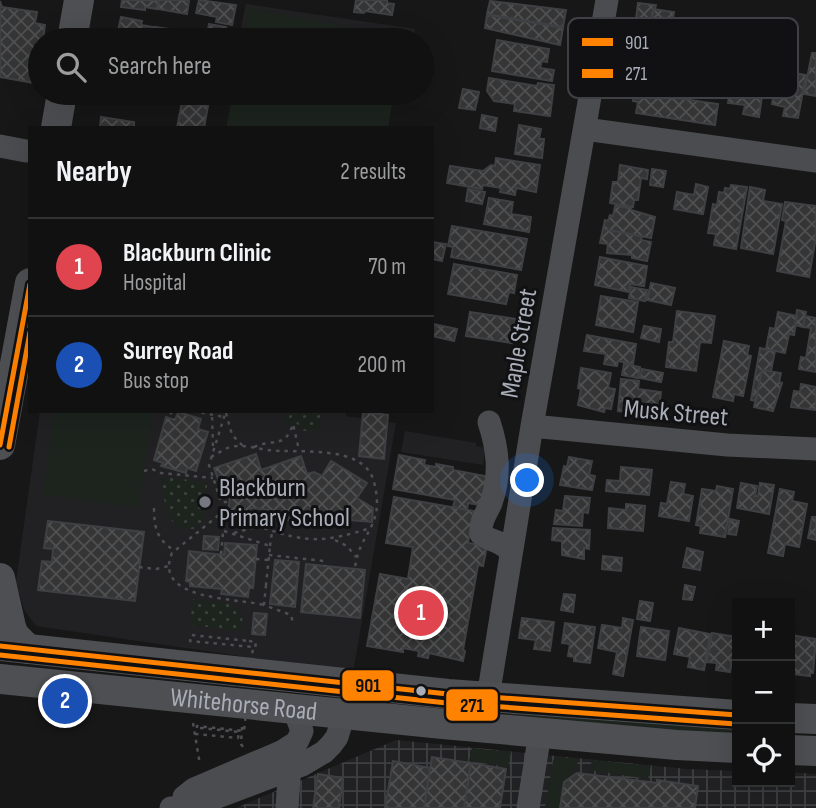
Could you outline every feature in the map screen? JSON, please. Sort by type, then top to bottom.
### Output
[{"type":"main road","points":[[74,28],[79,0]]},
{"type":"main road","points":[[56,126],[60,105]]},
{"type":"main road","points":[[0,445],[25,336],[28,304]]},
{"type":"main road","points":[[0,578],[14,635],[14,647]]},
{"type":"main road","name":"Whitehorse Road","points":[[14,647],[448,694],[732,715]]},
{"type":"main road","name":"Whitehorse Road","points":[[0,679],[443,724],[732,748]]},
{"type":"main road","points":[[320,680],[345,698],[344,714]]},
{"type":"main road","points":[[443,724],[434,706],[448,694]]},
{"type":"main road","points":[[795,718],[816,719]]},
{"type":"main road","points":[[795,750],[816,751]]},
{"type":"street","name":"Maple Street","points":[[604,18],[607,0]]},
{"type":"street","name":"Maple Street","points":[[488,697],[532,426],[590,98]]},
{"type":"street","points":[[585,129],[816,161]]},
{"type":"street","points":[[0,146],[26,151]]},
{"type":"street","points":[[489,422],[498,458],[495,489],[483,518],[481,534],[485,538],[504,543],[511,551]]},
{"type":"street","name":"Musk Street","points":[[532,426],[727,445],[816,449]]},
{"type":"street","points":[[287,808],[289,793],[285,761],[302,732],[294,709]]},
{"type":"street","points":[[171,808],[199,804],[285,761],[324,752],[337,737],[344,714]]},
{"type":"street","points":[[528,808],[540,733]]},
{"type":"path","points":[[171,413],[174,420]]},
{"type":"path","points":[[214,449],[213,413],[225,414]]},
{"type":"path","points":[[225,414],[232,435],[236,442],[243,446]]},
{"type":"path","points":[[221,554],[226,502],[221,502],[208,465],[225,414]]},
{"type":"path","points":[[254,447],[263,443],[284,441],[290,435],[293,424],[299,451]]},
{"type":"path","points":[[211,457],[228,448],[243,446],[346,456],[368,469],[374,480],[377,500],[375,522],[356,558],[355,569]]},
{"type":"path","points":[[144,471],[152,469],[161,473],[213,478]]},
{"type":"path","points":[[154,508],[154,528],[160,539],[175,551]]},
{"type":"path","points":[[232,534],[256,527],[260,509]]},
{"type":"path","points":[[225,510],[175,551],[169,561],[173,580],[189,591],[264,605],[291,615],[293,624]]},
{"type":"path","points":[[259,522],[261,527],[298,539],[346,537],[372,528]]},
{"type":"path","points":[[224,531],[270,546]]},
{"type":"path","points":[[264,605],[272,531]]},
{"type":"path","points":[[332,539],[347,546],[356,558]]},
{"type":"path","points":[[269,555],[324,561],[325,565]]},
{"type":"path","points":[[256,559],[269,560]]},
{"type":"path","points":[[139,568],[156,569],[169,565]]},
{"type":"path","points":[[266,584],[272,585]]},
{"type":"path","points":[[194,727],[200,728],[239,732],[238,738],[196,734],[197,726],[244,732],[253,647],[190,640],[191,635],[256,642],[255,651]]},
{"type":"shaded area","points":[[246,4],[408,28],[241,28]]},
{"type":"shaded area","points":[[249,8],[353,28],[245,28]]},
{"type":"shaded area","points":[[231,105],[392,105],[388,126],[226,126]]},
{"type":"shaded area","name":"Blackburn Primary School","points":[[40,413],[346,413],[346,416],[396,423],[353,673],[36,626],[24,610],[16,581]]},
{"type":"shaded area","points":[[54,413],[152,414],[139,508],[43,495]]},
{"type":"shaded area","points":[[285,413],[320,413],[320,424],[316,431],[304,431],[296,423],[289,426],[284,422]]},
{"type":"shaded area","points":[[405,431],[476,443],[476,446],[486,448],[483,465],[401,452]]},
{"type":"shaded area","points":[[165,477],[204,482],[207,485],[203,521],[194,529],[177,525],[168,515],[161,483],[161,479]]},
{"type":"shaded area","points":[[193,599],[228,603],[243,614],[241,631],[190,625]]},
{"type":"shaded area","points":[[485,710],[732,726],[732,737],[561,723]]},
{"type":"shaded area","points":[[396,740],[687,769],[732,771],[732,787],[795,787],[795,772],[816,774],[816,808],[236,808]]},
{"type":"shaded area","points":[[472,748],[511,752],[508,767],[469,761]]},
{"type":"shaded area","points":[[556,757],[578,759],[577,767],[573,770],[572,777],[564,782],[560,808],[545,808],[553,761]]},
{"type":"shaded area","points":[[592,760],[651,766],[648,779],[590,770]]},
{"type":"building","points":[[122,0],[158,0],[157,9],[121,7]]},
{"type":"building","points":[[159,0],[189,0],[187,14],[158,9]]},
{"type":"building","points":[[199,0],[236,5],[232,25],[216,22],[217,17],[196,13]]},
{"type":"building","points":[[356,0],[387,0],[387,3],[394,4],[392,15],[354,12]]},
{"type":"building","points":[[0,1],[2,7],[37,12],[35,23],[45,25],[45,28],[28,28],[28,82],[0,77]]},
{"type":"building","points":[[490,1],[566,10],[563,27],[487,14]]},
{"type":"building","points":[[638,3],[656,5],[652,18],[636,18]]},
{"type":"building","points":[[653,9],[674,12],[673,18],[652,18]]},
{"type":"building","points":[[487,15],[563,28],[560,45],[485,28]]},
{"type":"building","points":[[121,17],[142,21],[141,25],[153,27],[153,28],[119,28]]},
{"type":"building","points":[[209,24],[226,27],[226,28],[208,28]]},
{"type":"building","points":[[497,40],[549,49],[547,62],[542,61],[540,68],[554,70],[552,81],[492,71]]},
{"type":"building","points":[[812,53],[816,53],[816,96],[804,94]]},
{"type":"building","points":[[798,74],[806,75],[798,118],[783,116],[785,107],[772,104],[773,98],[798,98]]},
{"type":"building","points":[[489,78],[537,86],[538,83],[554,85],[550,116],[514,111],[515,104],[494,101],[487,91]]},
{"type":"building","points":[[463,89],[479,92],[475,110],[459,108]]},
{"type":"building","points":[[633,98],[677,98],[718,104],[715,125],[636,113],[638,102],[633,101]]},
{"type":"building","points":[[729,98],[762,98],[759,117],[743,114],[745,105],[728,103]]},
{"type":"building","points":[[181,105],[208,106],[204,126],[177,126]]},
{"type":"building","points":[[482,115],[497,118],[495,131],[480,128]]},
{"type":"building","points":[[101,117],[134,122],[134,126],[100,126]]},
{"type":"building","points":[[519,125],[541,129],[539,139],[544,139],[542,158],[515,154]]},
{"type":"building","points":[[496,158],[540,165],[536,192],[516,188],[515,195],[500,192],[501,188],[483,185],[482,189],[447,183],[450,166],[483,171],[491,165],[495,166]]},
{"type":"building","points":[[620,165],[648,170],[647,179],[641,178],[638,200],[634,200],[633,207],[610,203],[613,182],[618,182]]},
{"type":"building","points":[[652,169],[666,171],[663,187],[650,185]]},
{"type":"building","points":[[696,184],[708,187],[703,214],[674,209],[677,192],[694,195]]},
{"type":"building","points":[[731,185],[747,187],[736,249],[714,245],[716,234],[708,233],[713,204],[717,205],[719,192],[724,193],[725,188],[730,189]]},
{"type":"building","points":[[750,187],[765,190],[763,201],[782,204],[773,254],[741,248]]},
{"type":"building","points":[[468,189],[485,192],[482,204],[466,201]]},
{"type":"building","points":[[489,198],[513,202],[511,214],[531,217],[529,232],[484,224]]},
{"type":"building","points":[[785,202],[816,206],[816,237],[809,277],[777,271],[786,221],[782,220]]},
{"type":"building","points":[[615,206],[631,208],[655,217],[651,238],[603,229],[605,220],[608,221],[610,215],[613,216]]},
{"type":"building","points":[[452,226],[527,239],[521,270],[451,257],[453,247],[448,246]]},
{"type":"building","points":[[603,229],[642,236],[641,240],[651,242],[647,261],[632,258],[632,255],[607,253],[608,244],[600,243]]},
{"type":"building","points":[[434,242],[446,244],[442,261],[434,259]]},
{"type":"building","points":[[600,257],[647,266],[644,286],[630,284],[629,292],[595,285]]},
{"type":"building","points":[[454,264],[517,275],[514,293],[509,292],[506,304],[448,294]]},
{"type":"building","points":[[651,283],[675,288],[671,305],[647,300]]},
{"type":"building","points":[[631,287],[647,290],[645,301],[629,298]]},
{"type":"building","points":[[601,296],[638,302],[633,332],[596,325]]},
{"type":"building","points":[[797,310],[806,312],[803,327],[795,325]]},
{"type":"building","points":[[677,311],[715,316],[711,343],[700,342],[696,371],[666,367]]},
{"type":"building","points":[[470,312],[516,319],[512,343],[466,336]]},
{"type":"building","points":[[778,312],[797,316],[794,335],[789,334],[785,353],[766,349],[770,328],[775,329]]},
{"type":"building","points":[[805,316],[816,318],[816,372],[799,369],[801,357],[806,358],[811,328],[803,327]]},
{"type":"building","points":[[434,324],[457,329],[454,341],[434,336]]},
{"type":"building","points":[[644,326],[661,329],[659,342],[641,338]]},
{"type":"building","points":[[587,335],[636,344],[633,364],[618,361],[617,366],[604,364],[606,354],[584,351]]},
{"type":"building","points":[[724,341],[749,346],[747,355],[751,356],[743,396],[734,394],[733,401],[713,397]]},
{"type":"building","points":[[760,348],[775,351],[771,371],[762,370],[756,401],[751,400]]},
{"type":"building","points":[[624,364],[640,367],[638,378],[622,375]]},
{"type":"building","points":[[581,368],[611,373],[608,388],[615,389],[611,409],[605,408],[604,412],[578,405]]},
{"type":"building","points":[[642,369],[663,373],[661,382],[640,378]]},
{"type":"building","points":[[762,370],[781,373],[779,382],[782,383],[773,411],[754,407]]},
{"type":"building","points":[[621,379],[639,381],[638,389],[661,392],[659,410],[645,409],[645,414],[618,411]]},
{"type":"building","points":[[801,384],[816,387],[816,410],[791,407],[794,391],[800,392]]},
{"type":"building","points":[[178,413],[201,419],[198,429],[208,432],[196,471],[187,468],[186,473],[161,466],[163,463],[154,460],[166,417],[175,420]]},
{"type":"building","points":[[363,413],[388,415],[384,459],[359,456]]},
{"type":"building","points":[[256,454],[261,470],[301,456],[307,474],[314,472],[322,476],[331,461],[367,483],[357,498],[373,508],[372,522],[349,520],[348,527],[321,524],[322,517],[296,514],[295,521],[269,518],[270,510],[251,508],[250,517],[228,514],[228,489],[222,490],[214,468]]},
{"type":"building","points":[[399,455],[425,460],[424,465],[453,467],[453,470],[490,477],[485,506],[468,503],[467,510],[453,507],[455,500],[393,489]]},
{"type":"building","points":[[569,457],[592,461],[589,475],[595,476],[592,490],[560,485]]},
{"type":"building","points":[[621,467],[652,470],[649,495],[606,491],[607,480],[620,481]]},
{"type":"building","points":[[671,482],[685,484],[683,494],[693,496],[689,521],[659,516],[661,503],[667,504]]},
{"type":"building","points":[[741,483],[757,486],[755,496],[758,496],[760,483],[774,485],[769,514],[737,508]]},
{"type":"building","points":[[717,486],[733,489],[725,537],[700,533],[701,526],[696,525],[702,489],[716,491]]},
{"type":"building","points":[[780,489],[794,492],[792,501],[807,504],[799,547],[785,544],[783,556],[768,553]]},
{"type":"building","points":[[565,496],[590,498],[588,513],[583,512],[582,526],[554,524],[556,510],[563,511]]},
{"type":"building","points":[[394,497],[474,511],[468,543],[487,546],[483,566],[478,565],[463,661],[429,653],[428,658],[418,656],[419,651],[403,648],[403,652],[367,646],[380,574],[408,579],[413,547],[386,543]]},
{"type":"building","points":[[626,504],[645,506],[643,531],[608,528],[609,508],[626,510]]},
{"type":"building","points":[[812,517],[816,517],[816,540],[808,538]]},
{"type":"building","points":[[730,519],[739,521],[736,535],[728,534]]},
{"type":"building","points":[[48,521],[144,532],[135,601],[38,590],[42,561],[52,562],[53,549],[44,548]]},
{"type":"building","points":[[553,528],[590,530],[589,549],[584,548],[584,559],[562,555],[562,541],[552,540]]},
{"type":"building","points":[[204,536],[219,537],[218,550],[203,549]]},
{"type":"building","points":[[225,543],[257,545],[253,588],[249,588],[248,597],[221,594],[222,589],[190,586],[190,582],[186,581],[189,551],[224,555]]},
{"type":"building","points":[[687,548],[703,552],[700,570],[683,567]]},
{"type":"building","points":[[603,556],[622,558],[621,571],[602,569]]},
{"type":"building","points":[[275,560],[299,562],[295,607],[270,604]]},
{"type":"building","points":[[306,564],[365,570],[360,618],[301,612]]},
{"type":"building","points":[[685,585],[695,587],[692,600],[683,599]]},
{"type":"building","points":[[564,594],[575,595],[573,612],[561,610]]},
{"type":"building","points":[[640,601],[653,603],[650,621],[637,619]]},
{"type":"building","points":[[254,613],[267,614],[265,635],[252,634]]},
{"type":"building","points":[[522,618],[554,622],[550,651],[534,649],[536,640],[519,638]]},
{"type":"building","points":[[623,618],[633,620],[623,676],[613,674],[617,652],[598,648],[602,625],[622,628]]},
{"type":"building","points":[[565,623],[595,627],[590,663],[574,661],[574,657],[568,656],[570,644],[562,643]]},
{"type":"building","points":[[641,627],[669,631],[665,660],[637,656]]},
{"type":"building","points":[[679,628],[710,634],[704,670],[688,667],[690,657],[674,654]]},
{"type":"building","points":[[712,633],[732,636],[730,672],[716,670],[717,663],[707,662]]},
{"type":"building","points":[[795,636],[816,639],[813,673],[810,673],[810,676],[795,674]]},
{"type":"building","points":[[432,757],[471,763],[464,808],[424,808]]},
{"type":"building","points":[[393,761],[430,768],[424,808],[385,808]]},
{"type":"building","points":[[471,763],[506,769],[500,808],[464,808]]},
{"type":"building","points":[[577,773],[698,786],[695,808],[560,808],[564,782]]},
{"type":"building","points":[[318,774],[343,778],[339,808],[313,808]]},
{"type":"transit line","name":"901","points":[[0,445],[28,295]]},
{"type":"transit line","name":"271","points":[[9,447],[28,343]]},
{"type":"transit line","name":"901","points":[[0,646],[448,694],[732,715]]},
{"type":"transit line","name":"271","points":[[0,655],[447,703],[732,724]]},
{"type":"place","name":"Blackburn Primary School","points":[[205,502]]},
{"type":"place","name":"Blackburn Clinic","points":[[421,613]]},
{"type":"place","name":"Surrey Road","points":[[65,701]]}]
